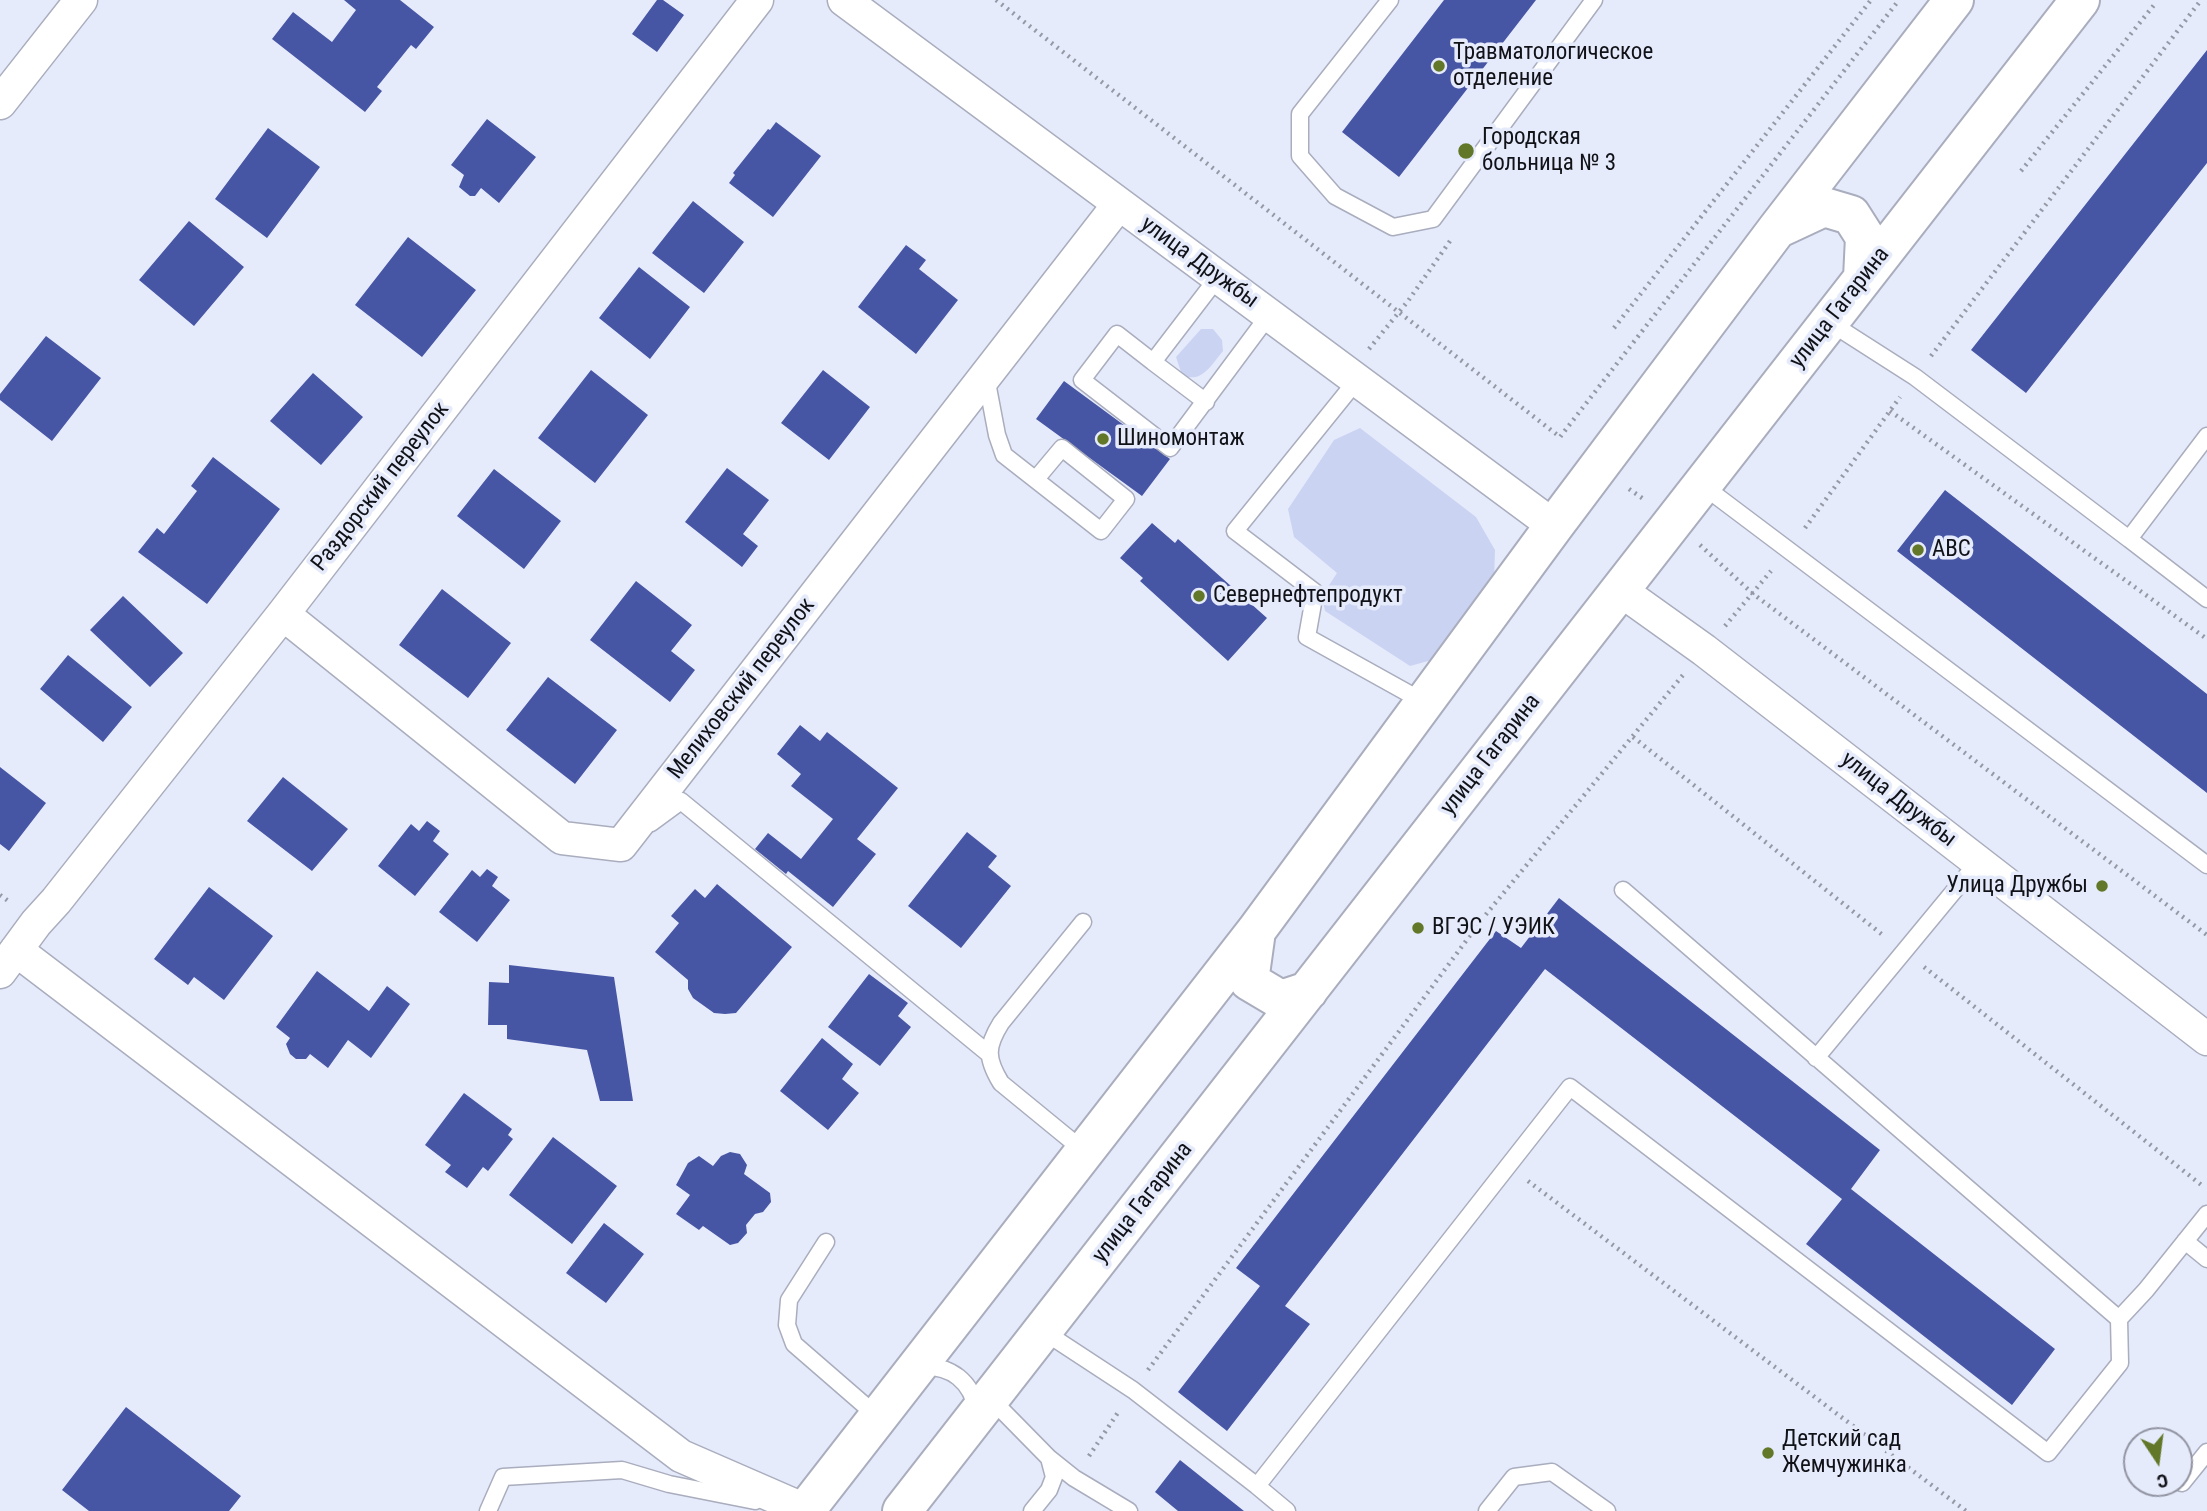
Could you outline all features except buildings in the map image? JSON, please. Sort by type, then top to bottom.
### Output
[{"type":"street","points":[[0,103],[80,0]]},
{"type":"street","name":"Раздорский переулок","points":[[8,961],[283,614],[757,0]]},
{"type":"street","name":"улица Дружбы","points":[[844,0],[1554,526]]},
{"type":"street","points":[[8,961],[681,1456],[805,1511],[1256,931],[1554,526],[1777,229],[1954,0]]},
{"type":"street","name":"улица Гагарина","points":[[913,1508],[984,1406],[1042,1331],[2080,0]]},
{"type":"street","name":"Мелиховский переулок","points":[[621,845],[1119,204]]},
{"type":"street","points":[[1777,229],[1824,207],[1850,215],[1865,237],[1863,278]]},
{"type":"street","name":"улица Дружбы","points":[[1620,590],[1704,650],[2207,1039]]},
{"type":"street","points":[[283,614],[562,838],[621,845]]},
{"type":"street","points":[[1256,931],[1249,981],[1281,1000],[1308,991]]},
{"type":"lane","points":[[1390,0],[1300,114],[1300,156],[1335,196],[1393,227],[1433,219],[1594,0]]},
{"type":"lane","points":[[1153,362],[1218,278]]},
{"type":"lane","points":[[1206,402],[1117,334],[1082,380],[1170,448],[1206,402],[1269,315]]},
{"type":"lane","points":[[1829,322],[1916,377],[2207,599]]},
{"type":"lane","points":[[986,375],[997,435],[1004,455],[1101,531],[1126,499],[1062,448],[1036,479]]},
{"type":"lane","points":[[1353,377],[1235,531],[1315,592],[1307,637],[1424,702]]},
{"type":"lane","points":[[2129,539],[2207,436]]},
{"type":"lane","points":[[1702,485],[2207,865]]},
{"type":"lane","points":[[621,845],[681,802],[989,1054]]},
{"type":"lane","points":[[1816,1058],[1978,862]]},
{"type":"lane","points":[[1623,890],[2119,1319]]},
{"type":"lane","points":[[1083,922],[1001,1023],[991,1040],[989,1054],[993,1070],[1001,1083],[1084,1151]]},
{"type":"lane","points":[[1257,1486],[1570,1087],[2048,1453],[2120,1363],[2119,1319],[2207,1214]]},
{"type":"lane","points":[[2185,1241],[2207,1259]]},
{"type":"lane","points":[[826,1242],[789,1300],[786,1325],[794,1344],[877,1416]]},
{"type":"lane","points":[[1042,1331],[1133,1390],[1287,1511]]},
{"type":"lane","points":[[917,1367],[939,1367],[959,1376],[969,1387],[975,1400],[1074,1478],[1129,1511]]},
{"type":"lane","points":[[2193,1469],[2207,1452]]},
{"type":"lane","points":[[1032,1511],[1049,1490],[1054,1477],[1049,1458]]},
{"type":"lane","points":[[488,1511],[503,1477],[622,1470],[669,1484],[805,1511]]},
{"type":"lane","points":[[1487,1511],[1514,1476],[1552,1472],[1607,1511]]},
{"type":"path","points":[[996,0],[1560,437],[1899,0]]},
{"type":"path","points":[[1614,328],[1871,0]]},
{"type":"path","points":[[1074,1478],[1133,1390],[1483,918],[1789,550],[1890,411],[2201,0]]},
{"type":"path","points":[[2021,171],[2154,5]]},
{"type":"path","points":[[1353,377],[1408,301]]},
{"type":"path","points":[[1890,411],[2207,639]]},
{"type":"path","points":[[1752,593],[2207,935]]},
{"type":"path","points":[[1508,1166],[1966,1511]]},
{"type":"shaded area","points":[[1201,329],[1213,329],[1222,340],[1223,351],[1201,375],[1182,375],[1176,357]]},
{"type":"shaded area","points":[[1360,428],[1476,517],[1495,550],[1494,582],[1439,658],[1410,666],[1325,611],[1322,596],[1337,573],[1294,537],[1288,509],[1334,440]]},
{"type":"place","name":"Травматологическое отделение","points":[[1439,66]]},
{"type":"place","name":"Городская больница № 3","points":[[1466,151]]},
{"type":"place","name":"Шиномонтаж","points":[[1103,439]]},
{"type":"place","name":"ABC","points":[[1918,550]]},
{"type":"place","name":"Севернефтепродукт","points":[[1199,596]]},
{"type":"place","name":"Улица Дружбы","points":[[2102,886]]},
{"type":"place","name":"ВГЭС / УЭИК","points":[[1418,928]]},
{"type":"place","name":"Детский сад Жемчужинка","points":[[1768,1453]]}]
